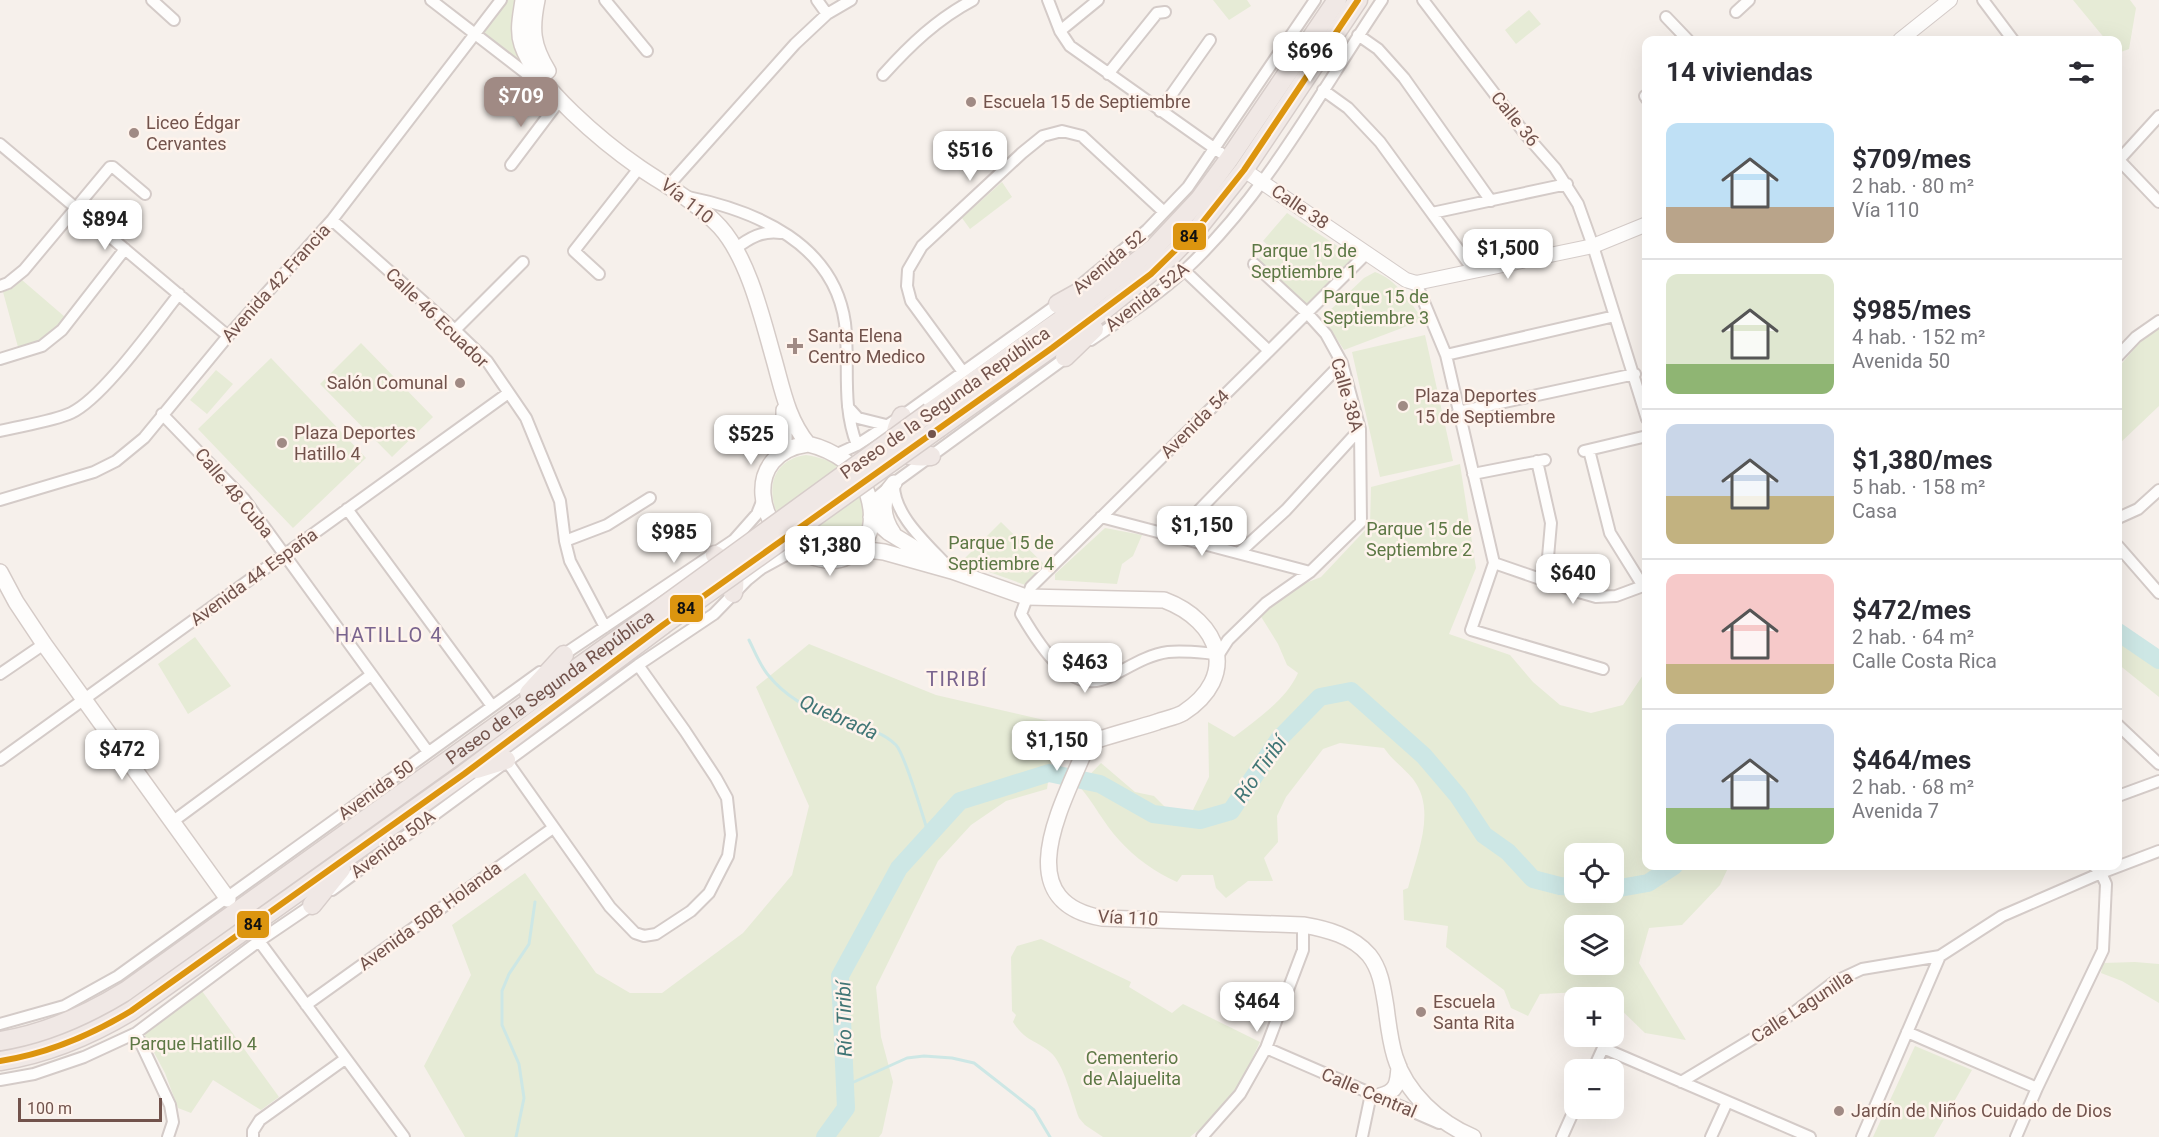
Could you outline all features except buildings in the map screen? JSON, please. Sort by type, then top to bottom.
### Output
[{"type":"highway","name":"Paseo de la Segunda República","points":[[934,420],[1069,336],[1151,274],[1198,228],[1230,160],[1337,0]]},
{"type":"highway","name":"Paseo de la Segunda República","points":[[0,1041],[39,1033],[74,1020],[126,991],[499,724],[658,619],[934,420],[1155,247],[1199,200],[1358,0]]},
{"type":"highway","points":[[1058,304],[1155,247]]},
{"type":"highway","points":[[1065,357],[1151,274]]},
{"type":"highway","points":[[894,421],[894,442],[898,449],[914,457],[931,456]]},
{"type":"highway","points":[[715,555],[733,570],[736,585],[733,593]]},
{"type":"highway","name":"Paseo de la Segunda República","points":[[0,1061],[45,1051],[111,1023],[131,1011],[464,774],[658,619]]},
{"type":"highway","points":[[499,724],[564,655]]},
{"type":"highway","points":[[464,774],[506,760]]},
{"type":"highway","points":[[312,905],[354,852]]},
{"type":"main road","name":"Vía 110","points":[[523,0],[519,28],[521,44],[534,69],[546,84],[566,105],[640,168],[686,196],[717,224],[735,249],[756,301],[782,392],[795,425],[808,444]]},
{"type":"main road","name":"Vía 110","points":[[537,0],[533,37],[538,56],[566,105]]},
{"type":"main road","name":"Vía 110","points":[[782,392],[784,451]]},
{"type":"main road","points":[[871,510],[868,536],[860,549],[836,561],[817,559],[795,550],[777,532],[763,499],[765,475],[784,451],[808,444],[835,454],[860,476],[871,510],[888,532],[952,571]]},
{"type":"main road","points":[[894,483],[885,499],[884,511],[886,523],[902,541]]},
{"type":"main road","points":[[860,549],[884,552],[952,571],[1026,597],[1164,600],[1179,605],[1193,614],[1208,633],[1219,654]]},
{"type":"main road","points":[[0,572],[16,602],[44,644],[228,899]]},
{"type":"main road","name":"Vía 110","points":[[1219,654],[1215,678],[1202,698],[1181,714],[1091,743],[1060,805],[1052,833],[1048,863],[1054,888],[1061,900],[1071,909],[1102,918],[1303,925],[1322,928],[1358,945],[1370,956],[1382,983],[1393,1047],[1399,1067],[1427,1107],[1457,1131]]},
{"type":"main road","points":[[1376,1095],[1394,1091],[1398,1082],[1399,1067]]},
{"type":"main road","name":"Calle Central","points":[[1457,1131],[1473,1137]]},
{"type":"street","points":[[152,0],[174,20]]},
{"type":"street","points":[[430,0],[536,81],[546,84]]},
{"type":"street","name":"Avenida 42 Francia","points":[[0,500],[93,472],[116,461],[144,438],[228,336],[332,220],[501,0]]},
{"type":"street","points":[[605,0],[647,51]]},
{"type":"street","points":[[817,0],[827,14]]},
{"type":"street","points":[[669,185],[778,62],[827,14],[851,0]]},
{"type":"street","points":[[883,75],[921,35],[973,0]]},
{"type":"street","points":[[1048,0],[1060,31],[1070,46],[1230,160]]},
{"type":"street","points":[[1060,31],[1098,0]]},
{"type":"street","name":"Avenida 52","points":[[835,454],[857,445],[894,421],[1058,304],[1147,230],[1188,187],[1230,160],[1315,0]]},
{"type":"street","name":"Avenida 52A","points":[[871,510],[894,483],[1185,271],[1220,235],[1263,182],[1382,0]]},
{"type":"street","name":"Calle 36","points":[[1423,0],[1567,184],[1578,204],[1642,400]]},
{"type":"street","points":[[1736,12],[1749,0]]},
{"type":"street","points":[[1905,36],[1950,0]]},
{"type":"street","points":[[1983,0],[2010,36]]},
{"type":"street","points":[[1108,74],[1157,13],[1164,12]]},
{"type":"street","points":[[1666,17],[1684,36]]},
{"type":"street","points":[[1358,35],[1378,49],[1404,78],[1491,201]]},
{"type":"street","points":[[1160,111],[1210,40]]},
{"type":"street","points":[[1323,90],[1348,108],[1380,142],[1474,271]]},
{"type":"street","points":[[511,165],[566,105]]},
{"type":"street","points":[[2122,156],[2159,116]]},
{"type":"street","points":[[963,372],[911,301],[907,278],[911,262],[922,246],[1022,153],[1049,134],[1070,132],[1087,139],[1164,212]]},
{"type":"street","points":[[0,144],[228,336]]},
{"type":"street","name":"Calle 38","points":[[1230,160],[1406,280],[1416,283]]},
{"type":"street","points":[[2122,164],[2159,202]]},
{"type":"street","points":[[0,286],[8,283],[24,270],[112,167],[145,194]]},
{"type":"street","points":[[599,274],[573,251],[640,168]]},
{"type":"street","points":[[1432,213],[1567,184]]},
{"type":"street","points":[[686,196],[740,211],[788,234],[819,265],[831,283],[841,305],[845,323],[846,404],[857,445]]},
{"type":"street","name":"Calle 46 Ecuador","points":[[332,220],[487,361],[507,394],[526,418],[560,501],[570,561],[605,627]]},
{"type":"street","points":[[1603,669],[1471,630],[1494,563],[1446,355],[1416,283],[1593,246],[1642,226]]},
{"type":"street","points":[[735,249],[759,234],[773,232],[788,234]]},
{"type":"street","points":[[0,359],[42,346],[62,330],[125,249]]},
{"type":"street","name":"Avenida 54","points":[[1026,597],[1031,587],[1367,253]]},
{"type":"street","points":[[455,330],[523,262]]},
{"type":"street","name":"Calle 38A","points":[[1254,264],[1307,313],[1326,334],[1342,363],[1360,429],[1361,522],[1310,572]]},
{"type":"street","points":[[1185,271],[1269,351]]},
{"type":"street","points":[[0,431],[70,414],[88,403],[179,294]]},
{"type":"street","points":[[1446,355],[1615,316]]},
{"type":"street","points":[[2122,352],[2136,337],[2159,321]]},
{"type":"street","points":[[1175,535],[1342,363]]},
{"type":"street","points":[[1458,412],[1635,374]]},
{"type":"street","name":"Avenida 44 España","points":[[0,760],[507,394]]},
{"type":"street","points":[[846,404],[858,418],[894,421]]},
{"type":"street","name":"Calle 48 Cuba","points":[[162,414],[244,499],[428,752]]},
{"type":"street","points":[[1240,552],[1286,510],[1360,429]]},
{"type":"street","points":[[1642,437],[1586,450],[1610,533],[1642,580]]},
{"type":"street","points":[[1473,474],[1541,460],[1551,523],[1546,580]]},
{"type":"street","points":[[894,483],[893,493],[901,513],[952,571]]},
{"type":"street","points":[[2122,516],[2138,509],[2158,492]]},
{"type":"street","points":[[565,541],[607,525],[650,498]]},
{"type":"street","name":"Avenida 50","points":[[0,1024],[64,1006],[118,976],[564,655],[715,555],[747,527],[757,514],[763,499]]},
{"type":"street","points":[[346,509],[492,706]]},
{"type":"street","points":[[1101,517],[1310,572]]},
{"type":"street","name":"Avenida 50A","points":[[0,1080],[44,1071],[84,1057],[136,1033],[506,760],[714,614],[733,593],[762,568],[795,550]]},
{"type":"street","points":[[2122,551],[2159,593]]},
{"type":"street","points":[[1494,563],[1596,597],[1616,596],[1642,585]]},
{"type":"street","points":[[1026,597],[1021,614],[1049,658],[1082,680],[1098,681],[1127,667],[1168,652],[1219,654],[1228,640],[1266,603],[1310,572]]},
{"type":"street","points":[[0,674],[44,644]]},
{"type":"street","points":[[506,760],[618,918],[635,933],[644,936],[656,934],[691,911],[709,893],[728,856],[731,835],[727,798],[686,731],[638,666]]},
{"type":"street","points":[[172,822],[371,675]]},
{"type":"street","points":[[2122,729],[2159,764]]},
{"type":"street","points":[[2122,795],[2159,781]]},
{"type":"street","name":"Avenida 50B Holanda","points":[[306,1005],[553,828]]},
{"type":"street","name":"Calle Lagunilla","points":[[2122,862],[2159,851]]},
{"type":"street","name":"Calle Lagunilla","points":[[1681,1082],[1796,1011],[1834,982],[1862,969],[1940,956],[2002,916],[2095,870]]},
{"type":"street","points":[[2016,1137],[2103,950],[2106,884],[2098,870]]},
{"type":"street","points":[[1202,1137],[1240,1094],[1266,1048],[1303,950],[1303,925]]},
{"type":"street","points":[[259,941],[404,1137]]},
{"type":"street","points":[[1862,1137],[1940,956]]},
{"type":"street","points":[[1907,1032],[2037,1088]]},
{"type":"street","points":[[136,1033],[170,1105],[173,1122],[168,1137]]},
{"type":"street","name":"Calle Central","points":[[1266,1048],[1457,1131]]},
{"type":"street","points":[[1598,1059],[1603,1048],[1810,1137]]},
{"type":"street","points":[[253,1134],[260,1120],[345,1059]]},
{"type":"street","points":[[1362,1137],[1376,1095]]},
{"type":"street","points":[[1711,1137],[1727,1102]]},
{"type":"street","points":[[1562,1137],[1570,1119]]},
{"type":"green space","points":[[508,0],[518,0],[523,63],[483,32]]},
{"type":"green space","points":[[1213,0],[1247,0],[1251,6],[1229,20]]},
{"type":"green space","points":[[2073,0],[2130,0],[2136,8],[2129,49],[2122,52],[2122,36],[2103,36]]},
{"type":"green space","points":[[1529,10],[1541,24],[1516,44],[1505,30]]},
{"type":"green space","points":[[1002,182],[1012,197],[970,229],[962,218]]},
{"type":"green space","name":"Parque 15 de Septiembre 1","points":[[1287,213],[1351,255],[1352,259],[1305,308],[1257,260],[1270,247],[1263,241]]},
{"type":"green space","name":"Parque 15 de Septiembre 3","points":[[1375,272],[1383,275],[1396,286],[1423,320],[1344,350],[1324,319],[1326,314],[1364,278]]},
{"type":"green space","points":[[22,280],[65,317],[39,341],[18,347],[3,292],[13,288]]},
{"type":"green space","points":[[2159,328],[2159,406],[2122,441],[2122,363],[2139,343]]},
{"type":"green space","name":"Plaza Deportes 15 de Septiembre","points":[[1425,335],[1453,461],[1380,477],[1352,352]]},
{"type":"green space","points":[[361,343],[433,417],[392,457],[320,384]]},
{"type":"green space","name":"Plaza Deportes Hatillo 4","points":[[271,358],[366,458],[293,528],[198,429]]},
{"type":"green space","points":[[216,370],[233,384],[207,414],[190,400]]},
{"type":"green space","points":[[806,455],[828,461],[847,475],[858,493],[864,513],[862,532],[852,547],[826,557],[799,543],[787,531],[778,516],[773,500],[773,485],[778,471],[789,461]]},
{"type":"green space","name":"Parque 15 de Septiembre 2","points":[[1460,464],[1476,568],[1449,634],[1510,655],[1533,682],[1560,705],[1591,713],[1623,705],[1642,676],[1642,870],[1727,870],[1720,885],[1682,925],[1649,928],[1639,963],[1686,1040],[1645,1033],[1624,1013],[1624,987],[1564,987],[1564,993],[1540,994],[1528,1016],[1511,1008],[1504,990],[1446,947],[1448,926],[1404,920],[1403,890],[1408,888],[1420,847],[1424,804],[1413,779],[1384,748],[1340,743],[1323,749],[1286,797],[1277,816],[1278,842],[1264,858],[1273,881],[1248,881],[1226,898],[1216,888],[1213,875],[1182,875],[1177,882],[1146,864],[1114,834],[1079,786],[1101,763],[1135,792],[1154,796],[1170,812],[1191,814],[1209,777],[1208,722],[1234,737],[1279,700],[1298,673],[1287,665],[1278,644],[1260,615],[1288,590],[1321,577],[1370,525],[1371,487]]},
{"type":"green space","name":"Parque 15 de Septiembre 4","points":[[1001,522],[1049,569],[1031,587],[961,562]]},
{"type":"green space","points":[[1105,528],[1142,535],[1133,556],[1122,564],[1117,584],[1055,580],[1055,574]]},
{"type":"green space","points":[[2122,625],[2127,631],[2154,650],[2159,651],[2159,697],[2122,667]]},
{"type":"green space","points":[[195,637],[231,686],[188,714],[158,664]]},
{"type":"green space","points":[[809,644],[936,695],[1057,723],[1047,789],[1006,801],[971,825],[938,861],[876,987],[881,1037],[893,1082],[882,1133],[879,1137],[465,1137],[424,1066],[471,975],[452,925],[525,873],[596,973],[630,993],[662,993],[743,933],[792,875],[809,806],[756,687]]},
{"type":"green space","name":"Cementerio de Alajuelita","points":[[1041,939],[1131,982],[1129,987],[1172,1013],[1183,1004],[1260,1042],[1235,1094],[1190,1137],[1103,1137],[1085,1125],[1079,1118],[1055,1057],[1026,1037],[1013,1022],[1016,1015],[1012,1011],[1011,957],[1017,946]]},
{"type":"green space","points":[[2103,963],[2159,964],[2159,1003],[2122,981],[2101,973]]},
{"type":"green space","name":"Parque Hatillo 4","points":[[202,991],[279,1097],[261,1110],[213,1080],[191,1113],[178,1108],[165,1073],[143,1032]]},
{"type":"green space","points":[[1915,1046],[1972,1070],[1934,1137],[1873,1137]]},
{"type":"waterway","name":"Río Tiribí","points":[[2122,635],[2159,660]]},
{"type":"waterway","name":"Quebrada","points":[[749,640],[766,672],[791,697],[837,720],[883,735],[896,745],[909,774],[929,835]]},
{"type":"waterway","name":"Río Tiribí","points":[[825,1137],[846,1108],[840,976],[899,868],[960,801],[1049,773],[1100,784],[1153,814],[1200,820],[1231,811],[1279,739],[1320,697],[1351,691],[1424,756],[1458,796],[1484,835],[1508,852],[1533,879],[1564,886]]},
{"type":"waterway","name":"Río Tiribí","points":[[1624,887],[1648,883],[1668,870]]},
{"type":"waterway","name":"Quebrada","points":[[516,1137],[524,1098],[519,1064],[502,1025],[502,991],[509,974],[529,944],[535,902]]},
{"type":"waterway","points":[[845,1086],[907,1058],[924,1056],[952,1058],[974,1063],[1034,1110],[1050,1137]]},
{"type":"transit line","name":"84","points":[[0,1061],[34,1054],[68,1042],[131,1011],[464,774],[663,625],[1052,348],[1151,274],[1198,228],[1244,170],[1358,0]]},
{"type":"place","name":"Escuela 15 de Septiembre","points":[[971,102]]},
{"type":"place","name":"Liceo Édgar Cervantes","points":[[134,133]]},
{"type":"place","name":"Santa Elena Centro Medico","points":[[795,346]]},
{"type":"place","name":"Salón Comunal","points":[[460,383]]},
{"type":"place","name":"Plaza Deportes 15 de Septiembre","points":[[1403,406]]},
{"type":"place","name":"Plaza Deportes Hatillo 4","points":[[282,443]]},
{"type":"place","name":"Escuela Santa Rita","points":[[1421,1012]]},
{"type":"place","name":"Jardín de Niños Cuidado de Dios","points":[[1839,1111]]},
{"type":"district","name":"HATILLO 4","points":[[389,635]]},
{"type":"district","name":"TIRIBÍ","points":[[957,679]]}]
